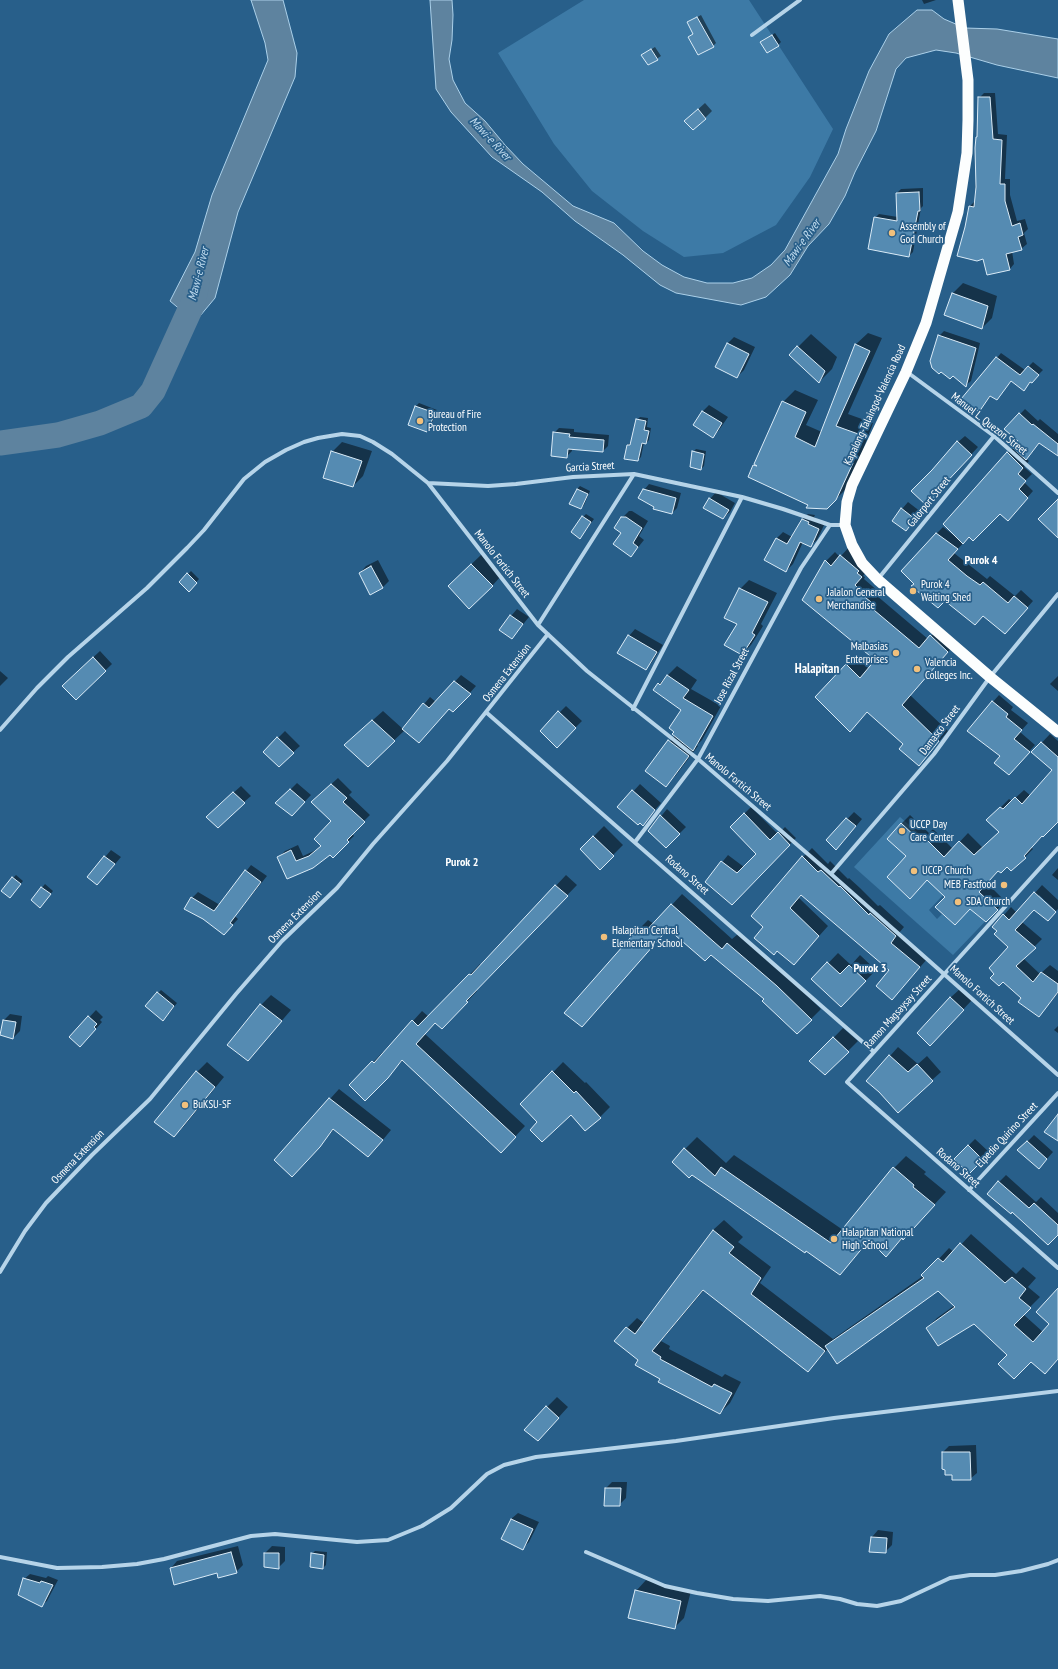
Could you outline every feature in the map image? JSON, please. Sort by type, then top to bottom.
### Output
[{"type":"highway","name":"Kapalong-Talaingod-Valencia Road","points":[[958,0],[968,80],[967,154],[958,212],[926,323],[906,372],[852,485],[847,502],[845,525],[852,545],[862,563],[878,580],[990,677],[1058,732]]},
{"type":"street","points":[[752,36],[800,0]]},
{"type":"street","name":"Manuel L. Quezon Street","points":[[906,372],[994,436],[1058,493]]},
{"type":"street","points":[[0,730],[68,657],[147,588],[187,548],[204,530],[244,480],[254,471],[281,453],[304,442],[342,434],[360,436],[392,454],[428,483]]},
{"type":"street","name":"Galorport Street","points":[[878,580],[994,436]]},
{"type":"street","points":[[538,625],[634,474]]},
{"type":"street","name":"Garcia Street","points":[[428,483],[488,486],[573,477],[634,474],[685,484],[742,498],[783,509],[830,525]]},
{"type":"street","name":"Manolo Fortich Street","points":[[428,483],[538,625],[587,671],[633,709],[698,759],[831,874],[1058,1075]]},
{"type":"street","points":[[633,709],[742,498]]},
{"type":"street","points":[[830,525],[845,525]]},
{"type":"street","name":"Jose Rizal Street","points":[[635,842],[698,759],[801,568],[830,525]]},
{"type":"street","name":"Damasco Street","points":[[831,874],[934,754],[990,677],[1058,594]]},
{"type":"street","name":"Osmena Extension","points":[[0,1272],[25,1231],[46,1203],[92,1155],[150,1099],[236,994],[282,941],[337,888],[373,844],[447,761],[487,713],[548,634]]},
{"type":"street","name":"Rodano Street","points":[[487,713],[874,1052]]},
{"type":"street","name":"Ramon Magsaysay Street","points":[[847,1082],[1058,848]]},
{"type":"street","name":"Rodano Street","points":[[847,1082],[1058,1268]]},
{"type":"street","name":"Elpedio Quirino Street","points":[[969,1190],[1058,1093]]},
{"type":"street","points":[[0,1557],[57,1568],[102,1567],[137,1564],[164,1559],[251,1536],[275,1534],[357,1542],[388,1540],[422,1526],[452,1508],[487,1474],[504,1465],[536,1457],[676,1441],[834,1418],[1058,1391]]},
{"type":"street","points":[[586,1552],[665,1586],[697,1593],[733,1599],[768,1601],[820,1596],[840,1599],[857,1604],[877,1606],[901,1601],[950,1578],[970,1575],[995,1575],[1021,1571],[1058,1560]]},
{"type":"shaded area","points":[[584,0],[749,0],[833,129],[810,177],[776,225],[723,253],[684,257],[643,231],[592,191],[554,144],[498,53]]},
{"type":"shaded area","points":[[900,817],[923,837],[887,877],[910,898],[927,880],[943,895],[929,910],[937,919],[942,914],[955,925],[970,909],[981,918],[993,905],[997,909],[953,955],[854,867]]},
{"type":"water","points":[[251,0],[283,0],[297,53],[295,77],[238,212],[215,298],[195,322],[170,301],[195,252],[212,195],[268,60],[265,43]]},
{"type":"water","points":[[430,0],[452,0],[452,40],[449,59],[453,80],[465,103],[485,121],[523,164],[573,206],[614,223],[643,251],[662,265],[684,277],[707,283],[733,283],[752,278],[771,265],[785,250],[838,154],[846,129],[869,71],[889,34],[917,10],[932,10],[944,19],[965,28],[997,29],[1058,39],[1058,78],[997,65],[956,53],[936,50],[906,58],[896,69],[876,131],[855,172],[845,196],[829,224],[808,246],[790,275],[766,297],[741,305],[676,293],[660,285],[623,255],[575,221],[542,192],[492,157],[451,112],[436,89]]},
{"type":"building","points":[[697,17],[714,47],[698,55],[688,37],[693,34],[687,22]]},
{"type":"building","points":[[772,35],[779,46],[767,53],[760,42]]},
{"type":"building","points":[[651,49],[658,60],[648,65],[641,55]]},
{"type":"building","points":[[978,97],[990,97],[993,139],[1002,140],[1000,184],[1005,184],[1005,201],[1012,226],[1020,223],[1023,235],[1018,237],[1022,250],[1006,254],[1010,270],[987,275],[983,259],[977,261],[957,256],[969,206],[974,207],[976,187],[975,148],[977,137]]},
{"type":"building","points":[[698,109],[706,119],[693,130],[684,121]]},
{"type":"building","name":"Assembly of God Church","points":[[919,192],[920,211],[918,211],[909,257],[868,249],[874,217],[897,221],[896,193]]},
{"type":"building","points":[[952,293],[988,306],[982,329],[944,315]]},
{"type":"building","points":[[938,335],[976,348],[966,387],[953,376],[950,379],[941,372],[939,374],[932,368],[930,361]]},
{"type":"building","points":[[727,343],[749,354],[737,378],[715,367]]},
{"type":"building","points":[[855,344],[870,351],[836,426],[861,435],[851,462],[853,463],[836,500],[827,509],[806,508],[808,505],[748,477],[753,465],[757,466],[754,464],[782,401],[806,412],[795,437],[815,447]]},
{"type":"building","points":[[797,346],[825,371],[819,383],[789,355]]},
{"type":"building","points":[[996,357],[1020,375],[1028,366],[1039,375],[1032,383],[1030,382],[1024,391],[1011,381],[997,400],[990,396],[979,412],[961,399]]},
{"type":"building","name":"Bureau of Fire Protection","points":[[415,406],[435,413],[427,432],[408,425]]},
{"type":"building","points":[[702,411],[722,423],[713,438],[693,425]]},
{"type":"building","points":[[1019,413],[1032,425],[1033,424],[1058,444],[1058,456],[1039,443],[1026,460],[1012,447],[1018,441],[1004,429]]},
{"type":"building","points":[[636,419],[646,421],[644,430],[649,431],[646,444],[642,443],[638,461],[624,459],[627,445],[630,445]]},
{"type":"building","points":[[553,432],[570,434],[569,437],[604,440],[603,452],[568,449],[567,458],[551,456]]},
{"type":"building","points":[[957,441],[972,455],[939,490],[940,492],[926,505],[911,491],[932,470]]},
{"type":"building","points":[[331,451],[362,461],[353,487],[323,478]]},
{"type":"building","points":[[692,451],[704,454],[701,470],[690,467]]},
{"type":"building","points":[[1007,452],[1023,468],[1018,474],[1026,481],[1019,489],[1028,498],[1008,521],[1000,514],[973,541],[969,537],[963,544],[943,524]]},
{"type":"building","points":[[577,489],[588,494],[581,509],[569,504]]},
{"type":"building","points":[[643,489],[676,498],[672,514],[653,509],[654,507],[638,498]]},
{"type":"building","points":[[709,498],[729,510],[723,519],[703,508]]},
{"type":"building","points":[[1058,499],[1058,538],[1038,519]]},
{"type":"building","points":[[901,508],[915,519],[906,531],[892,521]]},
{"type":"building","points":[[582,516],[591,522],[580,539],[571,532]]},
{"type":"building","points":[[621,517],[626,517],[642,528],[633,543],[638,547],[631,557],[613,544],[621,533],[614,528]]},
{"type":"building","points":[[802,519],[809,522],[808,524],[819,529],[811,547],[800,542],[786,572],[764,560],[776,538],[787,544]]},
{"type":"building","points":[[936,533],[958,549],[948,560],[967,576],[980,585],[983,582],[1008,603],[1014,596],[1028,608],[1005,634],[983,616],[975,625],[945,601],[938,608],[911,586],[914,584],[901,571]]},
{"type":"building","points":[[840,555],[859,571],[857,573],[862,577],[855,585],[857,587],[855,589],[871,602],[868,605],[919,648],[930,635],[948,652],[902,705],[939,741],[919,766],[899,749],[903,744],[867,712],[850,732],[815,697],[846,664],[860,678],[875,660],[802,600],[825,560],[831,566]]},
{"type":"building","points":[[471,564],[493,586],[469,609],[448,586]]},
{"type":"building","points":[[371,566],[383,588],[370,595],[359,573]]},
{"type":"building","points":[[187,573],[197,583],[189,592],[179,582]]},
{"type":"building","points":[[739,588],[768,602],[752,633],[755,635],[742,655],[724,645],[737,624],[724,618]]},
{"type":"building","points":[[510,615],[523,624],[512,639],[499,630]]},
{"type":"building","points":[[628,635],[657,652],[646,670],[617,653]]},
{"type":"building","points":[[93,657],[106,671],[76,700],[62,686]]},
{"type":"building","points":[[667,675],[689,690],[683,698],[713,716],[693,751],[672,734],[674,732],[669,728],[681,710],[653,690],[658,683],[660,685]]},
{"type":"building","points":[[454,681],[471,694],[453,712],[449,709],[419,743],[402,729],[423,703],[429,708]]},
{"type":"building","points":[[992,701],[1008,714],[1006,717],[1022,730],[1014,739],[1030,752],[1009,775],[994,763],[1000,756],[967,731]]},
{"type":"building","points":[[558,711],[576,728],[557,748],[540,731]]},
{"type":"building","points":[[372,720],[395,741],[368,767],[344,745]]},
{"type":"building","points":[[277,737],[294,753],[279,767],[263,752]]},
{"type":"building","points":[[668,740],[689,756],[666,787],[645,771]]},
{"type":"building","points":[[1041,742],[1058,757],[1058,822],[1043,837],[1042,836],[1024,856],[1026,858],[1011,871],[1007,867],[1001,873],[998,871],[979,892],[998,910],[986,922],[970,909],[955,925],[935,907],[945,897],[927,880],[910,899],[887,877],[906,856],[887,839],[901,823],[920,841],[924,837],[944,857],[959,841],[974,855],[999,832],[986,820],[1000,807],[1003,809],[1015,797],[1022,804],[1052,770],[1031,752]]},
{"type":"building","points":[[331,784],[347,798],[343,802],[365,822],[347,840],[349,842],[333,858],[330,855],[313,868],[287,879],[277,857],[291,850],[296,861],[309,856],[321,846],[314,839],[331,821],[311,802]]},
{"type":"building","points":[[290,789],[305,802],[292,816],[275,803]]},
{"type":"building","points":[[632,790],[655,810],[643,826],[640,823],[638,825],[617,807]]},
{"type":"building","points":[[233,792],[245,803],[218,828],[206,817]]},
{"type":"building","points":[[744,813],[770,840],[778,832],[790,845],[732,905],[705,882],[721,861],[737,873],[756,854],[730,827]]},
{"type":"building","points":[[660,815],[680,834],[666,848],[648,831]]},
{"type":"building","points":[[846,818],[856,826],[836,850],[826,840]]},
{"type":"building","points":[[593,836],[614,856],[600,870],[580,849]]},
{"type":"building","points":[[104,856],[115,864],[97,885],[87,877]]},
{"type":"building","points":[[802,856],[818,872],[821,870],[839,887],[840,886],[869,915],[870,913],[896,936],[891,943],[920,967],[892,1000],[876,986],[889,970],[801,895],[790,908],[819,936],[794,965],[777,951],[774,955],[754,938],[763,927],[751,916]]},
{"type":"building","points":[[245,870],[261,882],[230,923],[233,925],[224,935],[203,919],[184,909],[191,897],[214,911]]},
{"type":"building","points":[[12,877],[21,884],[10,898],[1,891]]},
{"type":"building","points":[[555,885],[568,896],[466,1001],[468,1002],[442,1029],[435,1023],[416,1044],[516,1137],[501,1153],[402,1060],[388,1078],[365,1101],[349,1085],[372,1061],[374,1063],[412,1020],[418,1026],[469,974],[471,975]]},
{"type":"building","points":[[41,887],[51,894],[40,908],[31,900]]},
{"type":"building","points":[[1034,892],[1056,912],[1048,921],[1034,910],[1015,930],[1036,948],[1016,966],[1033,982],[1041,972],[1058,984],[1058,992],[1039,1017],[1018,1002],[1021,998],[1003,982],[999,986],[990,978],[994,974],[989,968],[1008,947],[994,934],[997,931],[992,927],[1003,914],[1009,920]]},
{"type":"building","points":[[671,904],[722,949],[727,943],[777,986],[812,1020],[797,1034],[762,1001],[764,999],[711,955],[705,961],[668,929],[582,1027],[564,1013],[638,929],[643,934]]},
{"type":"building","points":[[827,962],[840,974],[849,965],[866,981],[841,1007],[811,979]]},
{"type":"building","points":[[157,992],[174,1006],[163,1021],[145,1006]]},
{"type":"building","points":[[950,997],[964,1010],[930,1046],[917,1033]]},
{"type":"building","points":[[260,1004],[282,1021],[248,1061],[227,1045]]},
{"type":"building","points":[[88,1016],[97,1024],[94,1027],[96,1029],[80,1047],[69,1037]]},
{"type":"building","points":[[3,1020],[16,1022],[13,1039],[0,1035]]},
{"type":"building","points":[[833,1037],[849,1052],[825,1075],[809,1061]]},
{"type":"building","points":[[889,1055],[908,1072],[917,1064],[933,1081],[898,1113],[879,1092],[866,1081]]},
{"type":"building","name":"BuKSU-SF","points":[[196,1071],[215,1087],[174,1137],[154,1122]]},
{"type":"building","points":[[552,1071],[574,1093],[576,1091],[601,1118],[585,1131],[571,1115],[542,1142],[530,1130],[537,1122],[520,1104]]},
{"type":"building","points":[[329,1098],[383,1140],[368,1157],[333,1129],[320,1147],[292,1177],[274,1160]]},
{"type":"building","points":[[1058,1114],[1058,1141],[1044,1132]]},
{"type":"building","points":[[1027,1141],[1047,1159],[1039,1169],[1017,1150]]},
{"type":"building","points":[[968,1145],[983,1160],[969,1174],[954,1159]]},
{"type":"building","points":[[684,1148],[715,1176],[721,1167],[831,1243],[893,1167],[914,1185],[913,1187],[935,1205],[903,1240],[902,1238],[886,1257],[869,1240],[840,1275],[806,1251],[805,1253],[692,1175],[689,1178],[672,1162]]},
{"type":"building","points":[[998,1181],[1029,1208],[1034,1203],[1058,1225],[1058,1235],[1048,1245],[1012,1212],[1011,1214],[987,1194]]},
{"type":"building","points":[[713,1230],[734,1247],[729,1253],[761,1278],[751,1294],[825,1351],[808,1372],[703,1290],[652,1351],[661,1357],[660,1359],[712,1387],[714,1384],[732,1393],[720,1414],[658,1382],[660,1379],[635,1365],[638,1360],[614,1341],[626,1327],[635,1334]]},
{"type":"building","points":[[960,1243],[1005,1283],[1012,1277],[1026,1289],[1019,1298],[1031,1308],[1014,1325],[1033,1342],[1049,1324],[1036,1312],[1058,1288],[1058,1359],[1045,1374],[1031,1362],[1014,1379],[998,1364],[1007,1355],[974,1324],[938,1346],[926,1328],[955,1307],[938,1291],[837,1364],[825,1346],[924,1278],[921,1275],[938,1258],[943,1262]]},
{"type":"building","points":[[546,1406],[559,1418],[538,1441],[524,1430]]},
{"type":"building","points":[[942,1452],[970,1452],[971,1480],[952,1480],[952,1475],[945,1475],[945,1470],[942,1469]]},
{"type":"building","points":[[605,1488],[621,1488],[620,1506],[604,1506]]},
{"type":"building","points":[[511,1519],[533,1529],[523,1550],[501,1539]]},
{"type":"building","points":[[871,1537],[887,1538],[886,1553],[869,1552]]},
{"type":"building","points":[[231,1552],[237,1573],[218,1578],[217,1573],[174,1585],[170,1568]]},
{"type":"building","points":[[264,1553],[279,1553],[279,1569],[264,1567]]},
{"type":"building","points":[[311,1553],[324,1555],[323,1569],[310,1567]]},
{"type":"building","points":[[23,1578],[53,1585],[42,1607],[18,1595]]},
{"type":"building","points":[[635,1590],[681,1601],[675,1629],[628,1618]]},
{"type":"waterway","name":"Mawi-e River","points":[[0,443],[58,435],[100,423],[141,406],[153,391],[193,303],[197,283]]},
{"type":"place","name":"Assembly of God Church","points":[[892,233]]},
{"type":"place","name":"Bureau of Fire Protection","points":[[420,421]]},
{"type":"place","name":"Purok 4 Waiting Shed","points":[[913,591]]},
{"type":"place","name":"Jalalon General Merchandise","points":[[819,599]]},
{"type":"place","name":"Malbasias Enterprises","points":[[896,653]]},
{"type":"place","name":"Valencia Colleges Inc.","points":[[917,669]]},
{"type":"place","name":"UCCP Day Care Center","points":[[902,831]]},
{"type":"place","name":"UCCP Church","points":[[914,871]]},
{"type":"place","name":"MEB Fastfood","points":[[1004,885]]},
{"type":"place","name":"SDA Church","points":[[958,902]]},
{"type":"place","name":"Halapitan Central Elementary School","points":[[604,937]]},
{"type":"place","name":"BuKSU-SF","points":[[185,1105]]},
{"type":"place","name":"Halapitan National High School","points":[[834,1239]]},
{"type":"district","name":"Purok 4","points":[[981,561]]},
{"type":"district","name":"Halapitan","points":[[817,669]]},
{"type":"district","name":"Purok 2","points":[[462,863]]},
{"type":"district","name":"Purok 3","points":[[870,969]]}]
